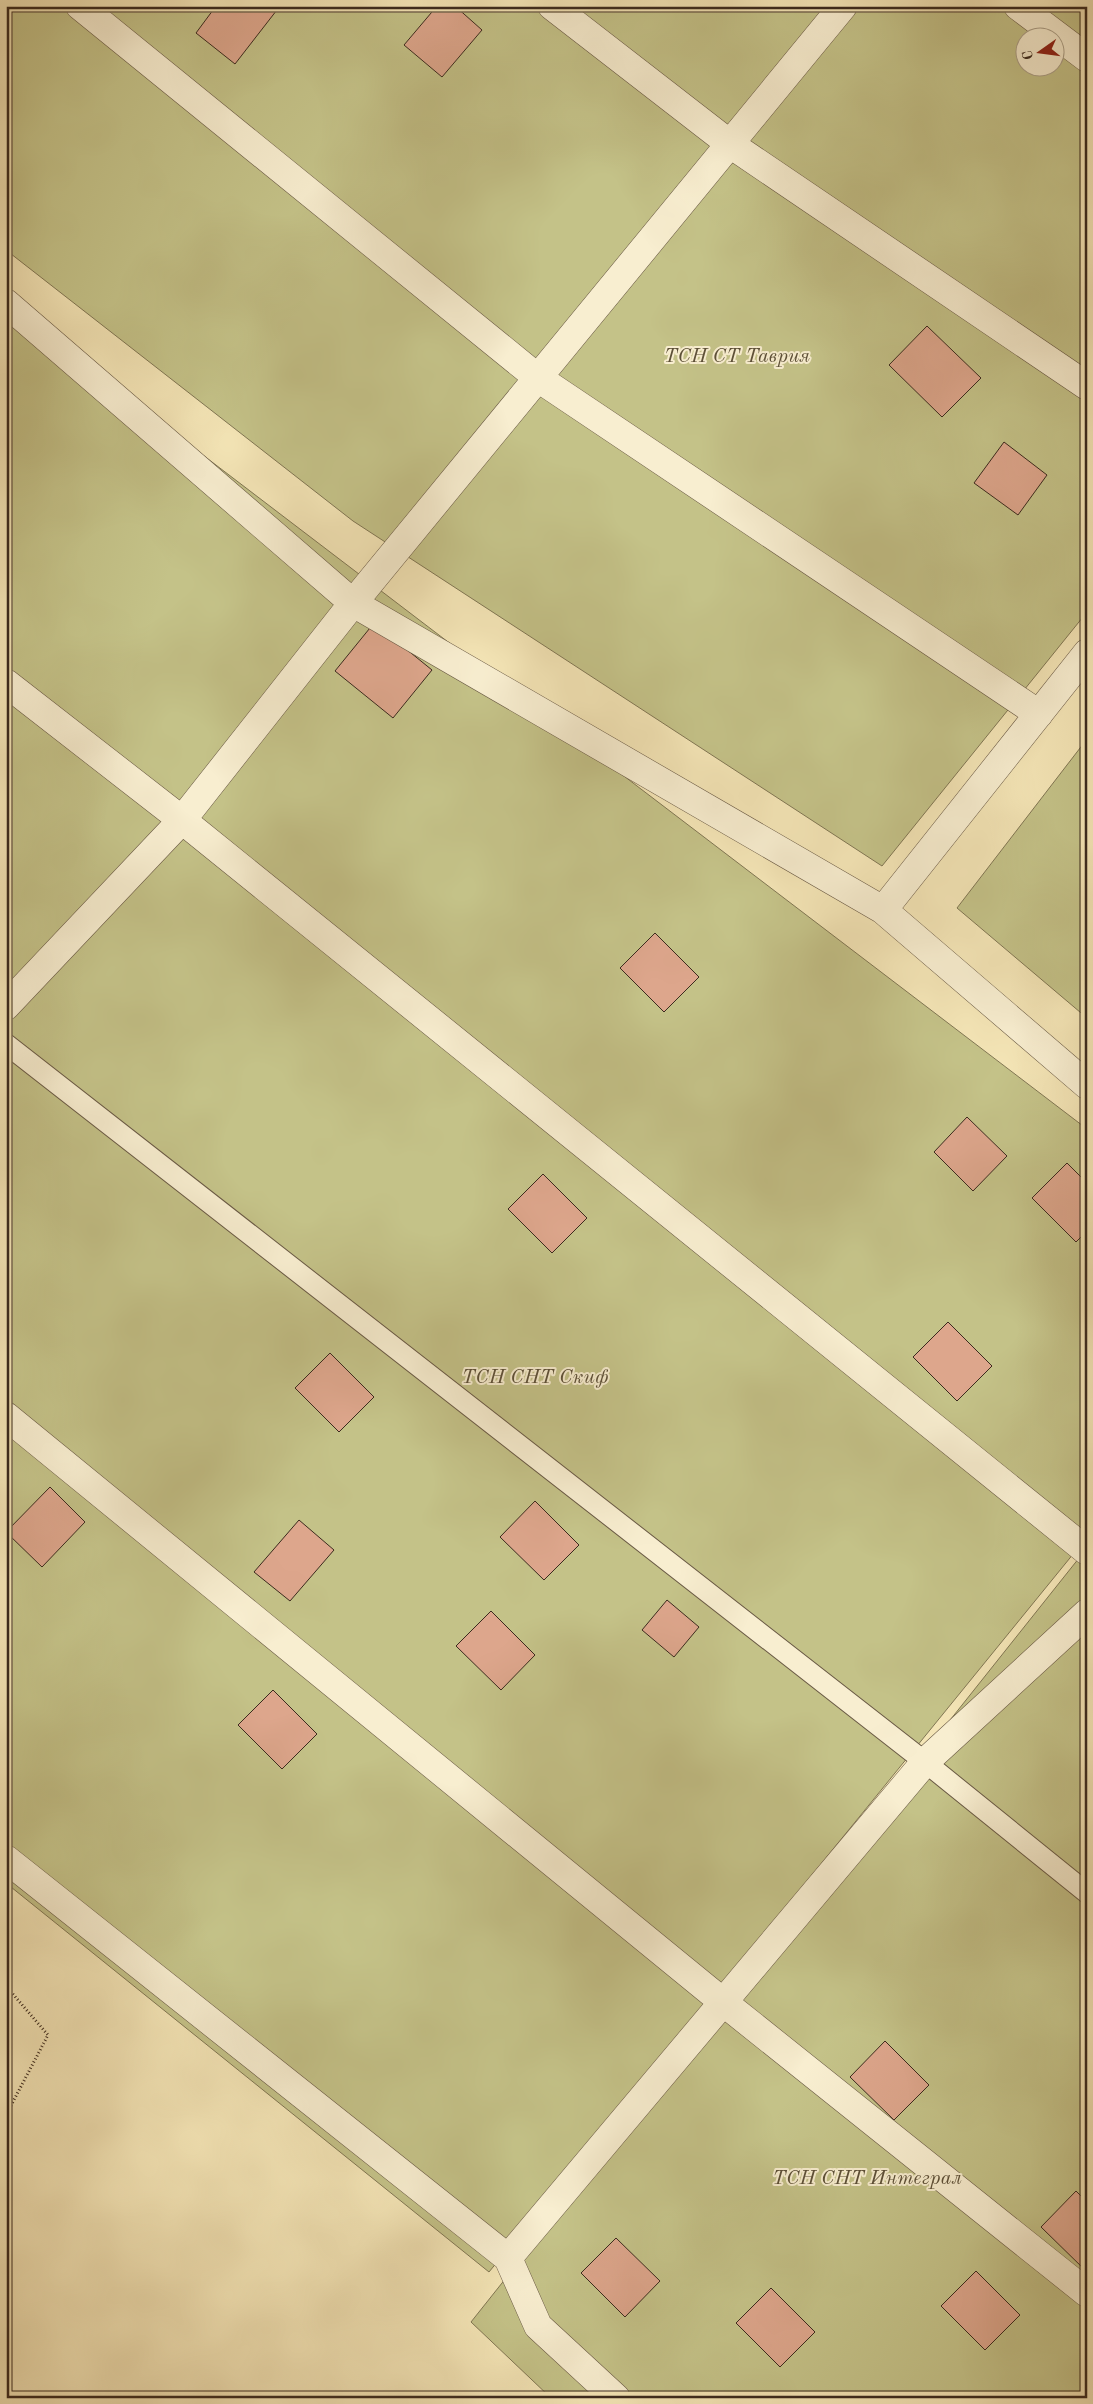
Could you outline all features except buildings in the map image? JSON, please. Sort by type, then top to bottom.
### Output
[{"type":"street","points":[[80,6],[538,378],[1039,714]]},
{"type":"street","points":[[552,6],[730,144],[1087,386]]},
{"type":"street","points":[[6,1006],[182,820],[352,603],[843,6]]},
{"type":"street","points":[[1018,6],[1087,58]]},
{"type":"street","points":[[6,303],[352,603],[883,910],[1087,1084]]},
{"type":"street","points":[[883,910],[1087,653]]},
{"type":"street","points":[[6,683],[182,820],[1087,1551]]},
{"type":"street","points":[[6,1416],[723,2002],[1087,2292]]},
{"type":"street","points":[[508,2258],[926,1762],[1087,1613]]},
{"type":"street","points":[[6,1859],[508,2258],[538,2326],[616,2398]]},
{"type":"lane","points":[[6,1044],[926,1762],[1087,1893]]},
{"type":"path","points":[[6,1986],[48,2035],[6,2116]]},
{"type":"green space","name":"ТСН СТ Таврия","points":[[6,6],[1087,6],[1087,612],[882,866],[353,521],[6,250]]},
{"type":"green space","name":"ТСН СНТ Скиф","points":[[6,305],[1087,1129],[1087,1537],[489,2272],[6,1883]]},
{"type":"green space","points":[[1087,739],[1087,1018],[957,908]]},
{"type":"green space","name":"ТСН СНТ Интеграл","points":[[1087,1548],[1087,2398],[551,2398],[471,2322]]}]
